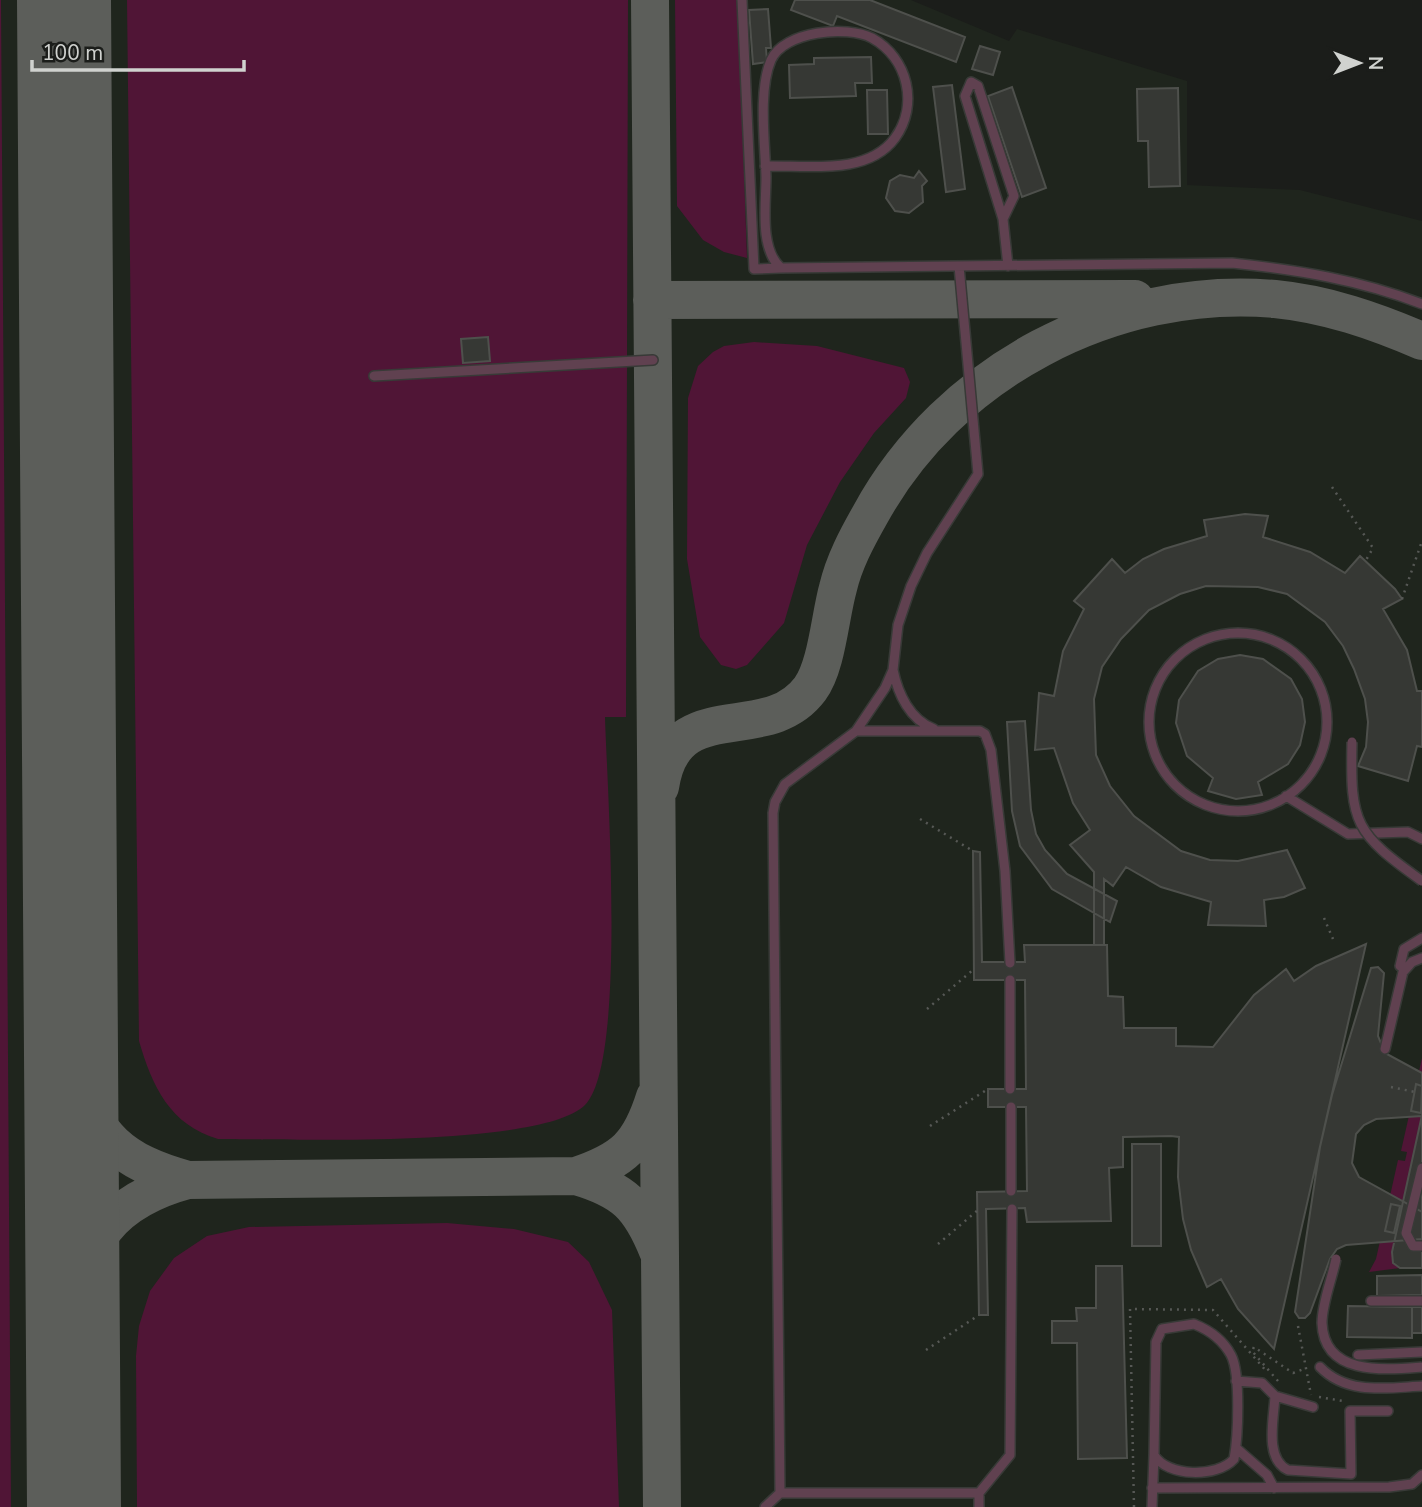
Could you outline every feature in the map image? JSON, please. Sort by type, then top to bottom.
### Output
[{"type":"lane","points":[[742,0],[754,270],[1232,263],[1303,270],[1383,289],[1422,304]]},
{"type":"lane","points":[[765,166],[845,164],[884,153],[900,132],[909,99],[904,72],[889,51],[870,37],[821,31],[789,40],[772,58],[765,81],[765,166],[766,230],[774,262],[781,268]]},
{"type":"lane","points":[[1003,219],[1014,196],[978,86],[971,82],[965,96],[1003,219],[1008,265]]},
{"type":"lane","points":[[940,731],[918,720],[897,689],[893,670],[898,625],[911,586],[927,553],[978,474],[959,266]]},
{"type":"lane","points":[[374,376],[653,360]]},
{"type":"lane","points":[[1229,633],[1256,635],[1294,652],[1312,673],[1326,712],[1325,740],[1307,778],[1286,796],[1247,810],[1220,809],[1194,799],[1164,770],[1153,745],[1152,703],[1169,666],[1190,647],[1229,633]]},
{"type":"lane","points":[[780,1493],[775,802],[785,784],[856,731],[893,670]]},
{"type":"lane","points":[[856,731],[980,731],[989,741],[1005,871],[1010,962]]},
{"type":"lane","points":[[1352,742],[1352,805],[1361,825],[1378,849],[1422,881]]},
{"type":"lane","points":[[1286,796],[1348,834],[1408,832],[1422,839]]},
{"type":"lane","points":[[1400,966],[1405,949],[1422,939]]},
{"type":"lane","points":[[1385,1049],[1403,972],[1412,962],[1422,958]]},
{"type":"lane","points":[[1010,980],[1010,1089]]},
{"type":"lane","points":[[1011,1107],[1011,1191]]},
{"type":"lane","points":[[1422,1168],[1406,1233],[1413,1245],[1422,1246]]},
{"type":"lane","points":[[979,1507],[979,1493],[1010,1455],[1012,1209]]},
{"type":"lane","points":[[1336,1259],[1322,1321],[1324,1341],[1334,1356],[1348,1365],[1365,1368],[1422,1367]]},
{"type":"lane","points":[[1371,1301],[1422,1301]]},
{"type":"lane","points":[[1152,1507],[1156,1342],[1163,1329],[1194,1324],[1211,1331],[1232,1356],[1236,1381],[1234,1459],[1227,1467],[1216,1471],[1169,1470],[1161,1465],[1154,1455]]},
{"type":"lane","points":[[1357,1354],[1422,1352]]},
{"type":"lane","points":[[1320,1367],[1332,1380],[1356,1388],[1422,1386]]},
{"type":"lane","points":[[1236,1381],[1262,1383],[1275,1396],[1313,1407]]},
{"type":"lane","points":[[1275,1396],[1273,1457],[1279,1466],[1288,1470],[1351,1475],[1350,1411],[1388,1411]]},
{"type":"lane","points":[[1236,1448],[1267,1475],[1275,1488]]},
{"type":"lane","points":[[1152,1488],[1389,1488],[1412,1484],[1422,1475]]},
{"type":"lane","points":[[765,1507],[780,1493],[979,1493]]},
{"type":"path","points":[[1332,486],[1373,548],[1366,560]]},
{"type":"path","points":[[1402,599],[1422,541]]},
{"type":"path","points":[[920,819],[972,851]]},
{"type":"path","points":[[1324,918],[1333,939]]},
{"type":"path","points":[[927,1009],[974,969]]},
{"type":"path","points":[[1391,1087],[1415,1092]]},
{"type":"path","points":[[930,1126],[988,1089]]},
{"type":"path","points":[[938,1244],[978,1210]]},
{"type":"path","points":[[1134,1507],[1130,1309],[1213,1310],[1277,1384],[1282,1386],[1252,1350],[1254,1348],[1293,1373],[1304,1370]]},
{"type":"path","points":[[926,1350],[979,1315]]},
{"type":"path","points":[[1298,1326],[1304,1370],[1311,1396]]},
{"type":"path","points":[[1301,1392],[1349,1401]]},
{"type":"shaded area","points":[[0,0],[911,0],[1009,41],[1017,29],[1187,81],[1187,185],[1300,190],[1422,221],[1422,1507],[0,1507]]},
{"type":"shaded area","points":[[1,0],[11,1507],[0,1507]]},
{"type":"shaded area","points":[[127,0],[628,0],[626,717],[605,717],[611,859],[610,982],[606,1036],[598,1079],[585,1105],[560,1119],[468,1135],[353,1140],[218,1139],[201,1133],[175,1114],[165,1102],[150,1073],[139,1041]]},
{"type":"shaded area","points":[[675,0],[738,0],[747,258],[724,252],[703,240],[677,206]]},
{"type":"shaded area","points":[[754,342],[817,346],[904,368],[910,382],[906,398],[874,433],[840,482],[807,545],[784,623],[747,665],[736,669],[721,665],[700,637],[687,559],[688,398],[698,366],[713,352],[724,346]]},
{"type":"shaded area","points":[[1422,1058],[1422,1115],[1392,1252],[1393,1263],[1400,1268],[1369,1272],[1376,1259],[1398,1160],[1405,1161],[1407,1152],[1401,1151]]},
{"type":"shaded area","points":[[447,1223],[514,1229],[568,1242],[589,1262],[612,1310],[619,1507],[137,1507],[136,1356],[139,1326],[150,1291],[174,1258],[207,1236],[249,1227]]},
{"type":"building","points":[[795,0],[870,0],[965,37],[956,62],[837,16],[833,26],[791,10]]},
{"type":"building","points":[[768,9],[771,48],[766,48],[767,62],[753,64],[749,10]]},
{"type":"building","points":[[980,46],[1000,52],[993,75],[972,69]]},
{"type":"building","points":[[871,57],[872,83],[855,83],[856,96],[790,98],[789,65],[814,64],[814,58]]},
{"type":"building","points":[[952,85],[965,189],[946,192],[933,87]]},
{"type":"building","points":[[1012,87],[1046,188],[1022,197],[988,96]]},
{"type":"building","points":[[1178,88],[1180,186],[1149,187],[1148,141],[1138,141],[1137,89]]},
{"type":"building","points":[[867,90],[887,90],[888,134],[868,134]]},
{"type":"building","points":[[919,171],[927,181],[922,186],[923,202],[909,213],[895,211],[886,198],[890,181],[900,175],[914,178]]},
{"type":"building","points":[[488,337],[490,361],[463,363],[461,339]]},
{"type":"building","points":[[1245,514],[1268,516],[1263,537],[1310,552],[1345,573],[1360,556],[1395,589],[1402,599],[1383,609],[1407,650],[1417,691],[1422,691],[1422,747],[1417,746],[1408,781],[1358,766],[1366,747],[1368,722],[1365,699],[1354,669],[1343,646],[1325,622],[1287,594],[1258,587],[1206,586],[1180,594],[1149,610],[1121,639],[1102,667],[1094,699],[1096,755],[1110,786],[1134,816],[1181,851],[1210,860],[1238,861],[1287,850],[1305,888],[1284,897],[1264,900],[1266,926],[1208,925],[1211,902],[1161,887],[1126,867],[1113,886],[1104,879],[1104,945],[1094,945],[1094,872],[1070,845],[1090,830],[1073,803],[1054,748],[1035,750],[1039,693],[1054,696],[1063,651],[1084,609],[1074,601],[1112,559],[1125,573],[1143,559],[1164,549],[1207,536],[1204,520]]},
{"type":"building","points":[[1240,655],[1263,659],[1291,679],[1302,699],[1305,722],[1300,745],[1288,764],[1258,782],[1262,795],[1236,799],[1208,791],[1213,778],[1187,756],[1176,723],[1179,700],[1198,671],[1218,659]]},
{"type":"building","points":[[1025,721],[1031,810],[1036,834],[1045,850],[1067,874],[1117,901],[1110,922],[1052,889],[1020,846],[1012,811],[1007,722]]},
{"type":"building","points":[[973,851],[980,852],[982,962],[1025,962],[1024,945],[1107,945],[1108,996],[1123,997],[1124,1028],[1176,1028],[1176,1046],[1213,1047],[1254,995],[1286,969],[1294,981],[1316,966],[1366,944],[1274,1349],[1238,1309],[1221,1279],[1207,1287],[1191,1250],[1183,1219],[1178,1177],[1179,1137],[1171,1136],[1123,1137],[1123,1167],[1109,1168],[1111,1221],[1027,1222],[1025,1208],[986,1209],[988,1315],[979,1315],[977,1192],[1027,1191],[1026,1107],[988,1107],[988,1089],[1026,1089],[1025,980],[974,980]]},
{"type":"building","points":[[1378,967],[1384,973],[1378,1036],[1385,1053],[1422,1073],[1422,1116],[1376,1119],[1364,1125],[1356,1134],[1352,1163],[1359,1177],[1422,1212],[1422,1239],[1346,1245],[1337,1249],[1330,1259],[1310,1313],[1305,1318],[1299,1318],[1295,1312],[1320,1147],[1332,1095],[1371,968]]},
{"type":"building","points":[[1416,1084],[1422,1086],[1421,1113],[1411,1111]]},
{"type":"building","points":[[1422,1115],[1422,1268],[1400,1268],[1393,1263],[1392,1252]]},
{"type":"building","points":[[1132,1144],[1161,1144],[1161,1246],[1132,1246]]},
{"type":"building","points":[[1391,1204],[1400,1206],[1394,1233],[1385,1231]]},
{"type":"building","points":[[1096,1266],[1122,1266],[1127,1458],[1078,1459],[1077,1343],[1052,1343],[1052,1321],[1077,1321],[1076,1308],[1096,1308]]},
{"type":"building","points":[[1422,1275],[1422,1295],[1377,1296],[1377,1276]]},
{"type":"building","points":[[1348,1306],[1412,1307],[1412,1338],[1347,1337]]},
{"type":"building","points":[[1412,1307],[1422,1307],[1422,1333],[1412,1333]]},
{"type":"taxiway","points":[[650,0],[662,1507]]},
{"type":"taxiway","points":[[660,787],[669,758],[683,739],[702,729],[770,716],[791,706],[810,689],[824,654],[835,599],[847,560],[870,515],[903,464],[943,419],[989,380],[1041,348],[1096,323],[1154,307],[1214,298],[1294,301],[1369,320],[1422,341]]},
{"type":"taxiway","points":[[652,300],[1135,299]]},
{"type":"taxiway","points":[[71,1073],[91,1114],[114,1144],[144,1164],[188,1180],[576,1176]]},
{"type":"taxiway","points":[[655,1097],[643,1127],[628,1148],[606,1164],[576,1176],[607,1187],[628,1202],[644,1222],[658,1251]]},
{"type":"taxiway","points":[[73,1319],[83,1268],[105,1228],[120,1212],[139,1199],[188,1180]]},
{"type":"runway","points":[[64,0],[74,1507]]}]
